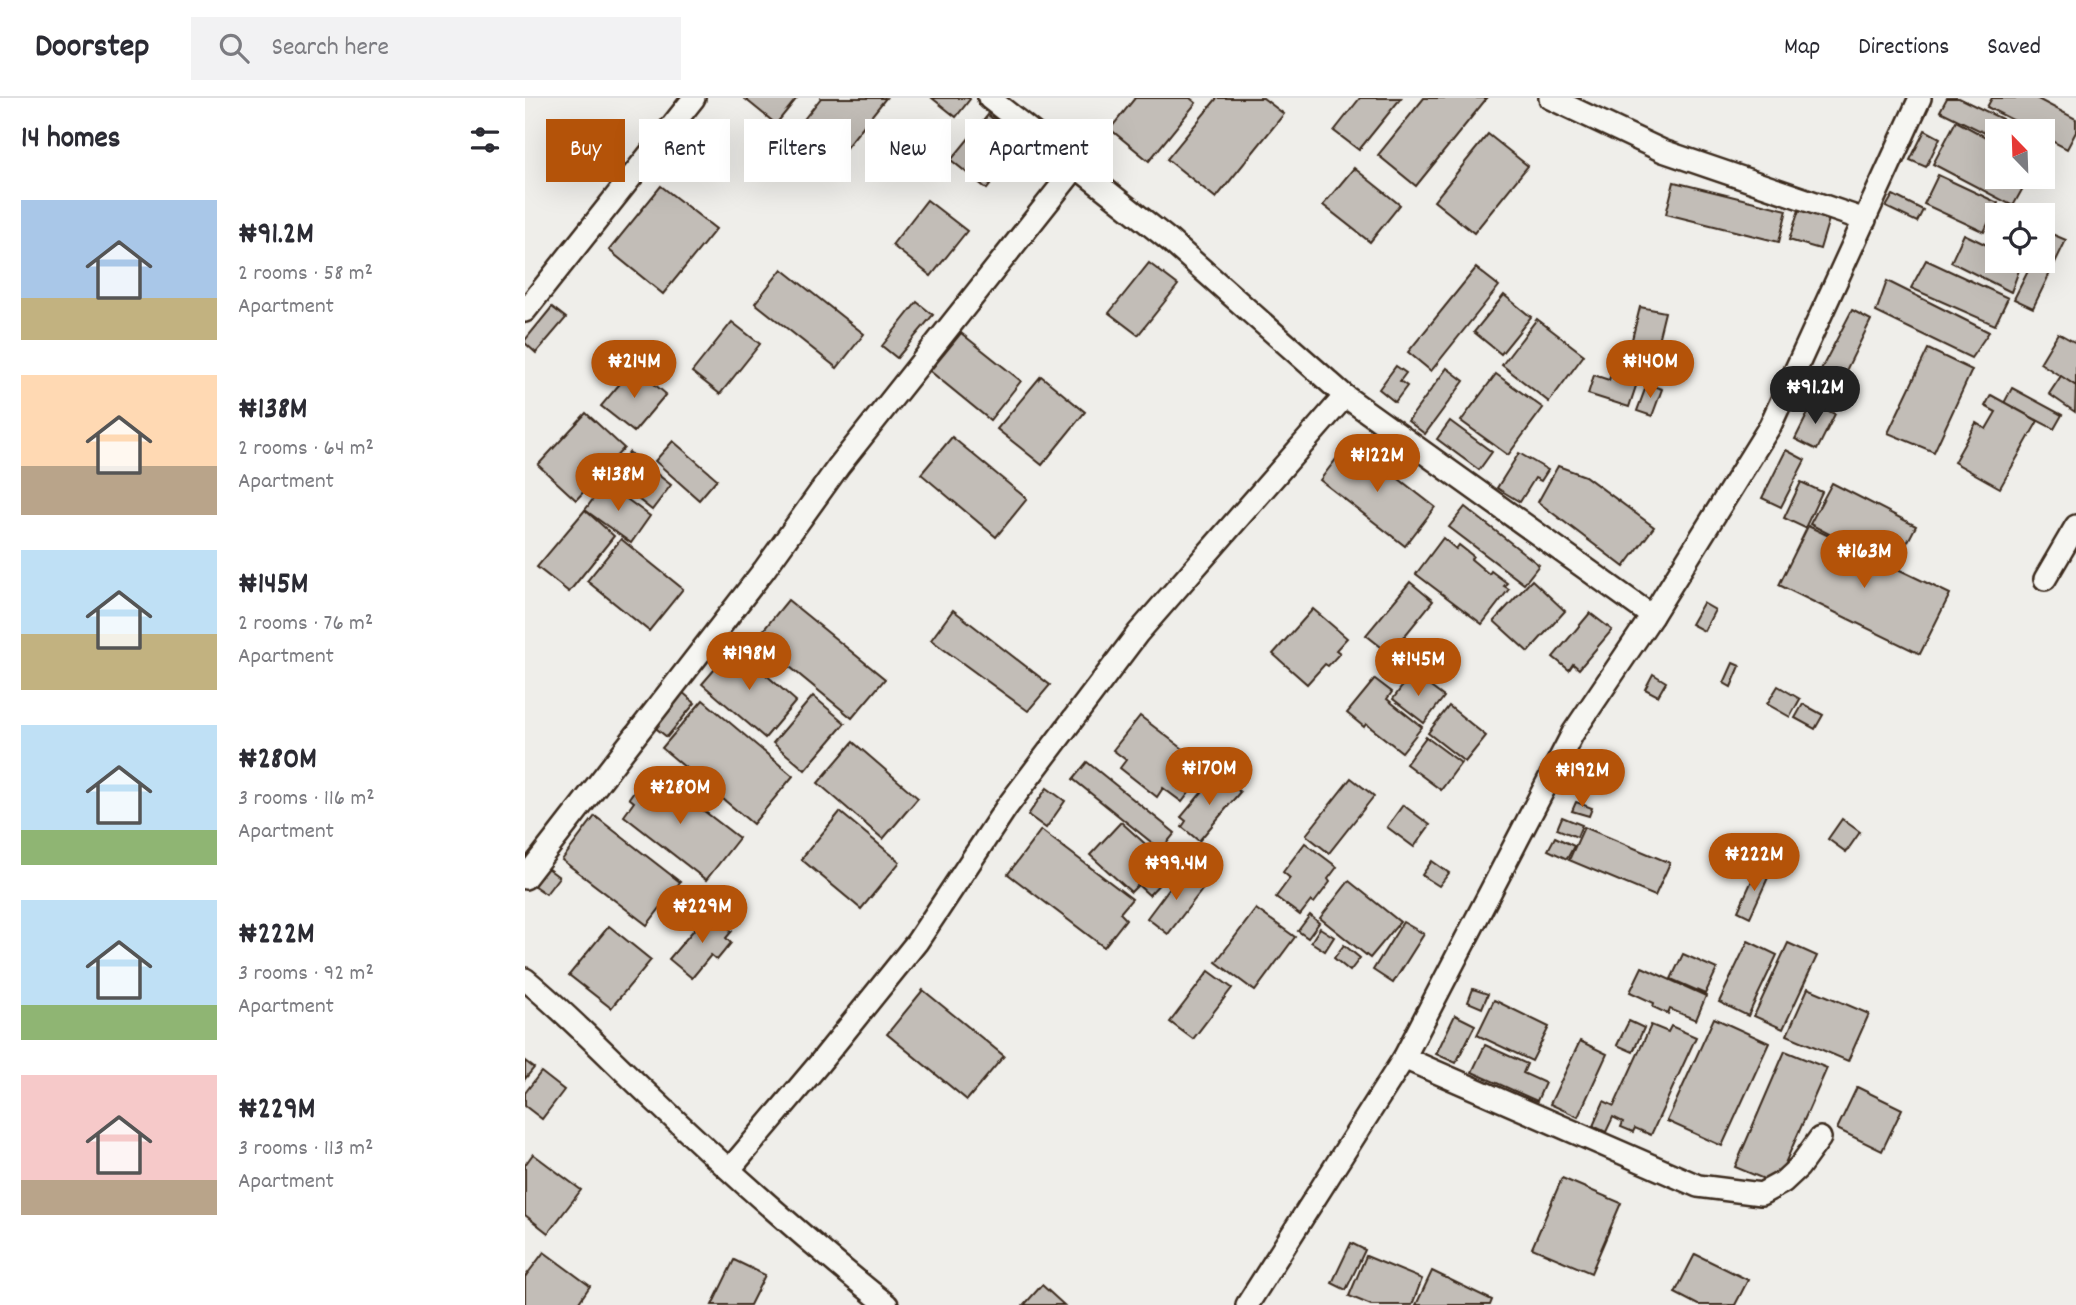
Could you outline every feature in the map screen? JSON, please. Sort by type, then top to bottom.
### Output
[{"type":"street","points":[[525,311],[694,98]]},
{"type":"street","points":[[989,98],[1015,119]]},
{"type":"street","points":[[1550,98],[1663,151],[1865,220]]},
{"type":"street","points":[[1247,1305],[1403,1058],[1573,733],[1652,616],[1770,426],[1920,98]]},
{"type":"street","points":[[525,878],[764,570],[838,467],[1064,182]]},
{"type":"street","points":[[1095,182],[1169,240],[1345,396],[1652,616]]},
{"type":"street","points":[[730,1169],[917,942],[1006,808],[1138,633],[1345,396]]},
{"type":"street","points":[[2045,579],[2076,526]]},
{"type":"street","points":[[525,979],[787,1222],[887,1305]]},
{"type":"street","points":[[1403,1058],[1698,1186],[1761,1194],[1783,1182],[1799,1167],[1820,1138]]},
{"type":"building","points":[[744,98],[797,98],[780,119],[770,119]]},
{"type":"building","points":[[821,98],[886,98],[869,119],[865,119],[865,124],[851,141],[851,119],[804,119]]},
{"type":"building","points":[[932,98],[969,98],[970,99],[956,117]]},
{"type":"building","points":[[1135,98],[1190,98],[1196,103],[1149,161],[1113,131],[1113,125]]},
{"type":"building","points":[[1217,98],[1263,98],[1284,114],[1216,198],[1167,159]]},
{"type":"building","points":[[1360,98],[1401,98],[1359,150],[1334,131]]},
{"type":"building","points":[[1424,98],[1487,98],[1416,186],[1378,155]]},
{"type":"building","points":[[1947,98],[1959,98],[2002,119],[1985,119],[1985,133],[1940,111]]},
{"type":"building","points":[[1992,98],[2036,98],[2076,119],[2076,132],[2067,149],[2055,143],[2055,119],[2010,119],[1987,107]]},
{"type":"building","points":[[1956,121],[1985,137],[1985,189],[2022,189],[2015,203],[2007,203],[1933,164]]},
{"type":"building","points":[[1925,130],[1940,138],[1926,167],[1910,160]]},
{"type":"building","points":[[1488,134],[1528,166],[1474,233],[1434,201]]},
{"type":"building","points":[[965,143],[965,171],[951,160]]},
{"type":"building","points":[[1354,168],[1400,205],[1370,242],[1323,205]]},
{"type":"building","points":[[1938,175],[1998,203],[1985,203],[1984,232],[1924,204]]},
{"type":"building","points":[[978,182],[992,182],[987,189]]},
{"type":"building","points":[[1674,182],[1787,210],[1779,242],[1666,214]]},
{"type":"building","points":[[661,186],[716,229],[663,294],[609,250]]},
{"type":"building","points":[[1893,195],[1923,210],[1917,222],[1886,207]]},
{"type":"building","points":[[927,200],[967,231],[931,276],[892,245]]},
{"type":"building","points":[[1799,210],[1829,219],[1820,249],[1789,240]]},
{"type":"building","points":[[1964,234],[1985,244],[1985,273],[2018,273],[2011,292],[1951,262]]},
{"type":"building","points":[[2055,235],[2066,240],[2055,263]]},
{"type":"building","points":[[1926,260],[2008,298],[1995,325],[1911,288]]},
{"type":"building","points":[[1149,263],[1178,285],[1138,335],[1109,313]]},
{"type":"building","points":[[1476,268],[1499,286],[1431,371],[1408,352]]},
{"type":"building","points":[[782,269],[864,334],[837,368],[755,303]]},
{"type":"building","points":[[2027,273],[2050,273],[2033,308],[2014,299]]},
{"type":"building","points":[[1887,281],[1989,332],[1971,358],[1876,312]]},
{"type":"building","points":[[1504,295],[1531,317],[1501,354],[1474,332]]},
{"type":"building","points":[[917,302],[933,315],[897,358],[882,346]]},
{"type":"building","points":[[552,307],[566,318],[536,353],[525,340]]},
{"type":"building","points":[[1640,307],[1665,312],[1649,377],[1624,372]]},
{"type":"building","points":[[1852,310],[1871,320],[1837,389],[1816,379]]},
{"type":"building","points":[[1537,319],[1584,355],[1549,402],[1502,365]]},
{"type":"building","points":[[732,322],[760,344],[720,394],[692,372]]},
{"type":"building","points":[[961,333],[1021,381],[990,420],[930,371]]},
{"type":"building","points":[[2058,333],[2076,343],[2076,386],[2040,363]]},
{"type":"building","points":[[1928,349],[1972,370],[1934,452],[1888,433]]},
{"type":"building","points":[[1396,366],[1406,373],[1400,381],[1407,386],[1395,402],[1379,389]]},
{"type":"building","points":[[634,367],[666,394],[634,432],[601,406]]},
{"type":"building","points":[[1447,368],[1464,381],[1425,434],[1408,421]]},
{"type":"building","points":[[1612,371],[1638,380],[1629,407],[1588,394],[1594,375],[1609,380]]},
{"type":"building","points":[[1496,374],[1543,408],[1508,455],[1461,421]]},
{"type":"building","points":[[1041,376],[1085,412],[1042,465],[997,429]]},
{"type":"building","points":[[2061,376],[2076,386],[2075,412],[2049,394]]},
{"type":"building","points":[[1647,384],[1662,389],[1652,416],[1637,411]]},
{"type":"building","points":[[2012,388],[2062,415],[2054,429],[2004,403]]},
{"type":"building","points":[[1991,395],[2038,421],[2000,488],[1954,462],[1976,423],[1986,429],[1996,412],[1985,406]]},
{"type":"building","points":[[1813,403],[1835,414],[1817,450],[1795,439]]},
{"type":"building","points":[[586,413],[624,448],[576,500],[538,465]]},
{"type":"building","points":[[1450,421],[1492,452],[1479,470],[1437,439]]},
{"type":"building","points":[[952,437],[1027,499],[996,537],[921,474]]},
{"type":"building","points":[[673,441],[717,479],[699,500],[655,461]]},
{"type":"building","points":[[1350,441],[1435,507],[1405,546],[1320,480]]},
{"type":"building","points":[[1786,450],[1805,460],[1781,507],[1762,498]]},
{"type":"building","points":[[629,452],[671,485],[652,510],[610,477]]},
{"type":"building","points":[[1519,453],[1548,470],[1541,481],[1535,478],[1520,502],[1497,488]]},
{"type":"building","points":[[1558,466],[1585,476],[1654,527],[1624,567],[1538,502]]},
{"type":"building","points":[[1801,482],[1822,492],[1805,528],[1784,518]]},
{"type":"building","points":[[605,483],[650,516],[631,543],[585,510]]},
{"type":"building","points":[[1832,483],[1916,526],[1894,568],[1810,524]]},
{"type":"building","points":[[1465,507],[1539,565],[1524,584],[1449,527]]},
{"type":"building","points":[[585,510],[614,536],[569,592],[537,567]]},
{"type":"building","points":[[1808,526],[1950,594],[1920,654],[1779,585]]},
{"type":"building","points":[[1443,538],[1456,549],[1459,545],[1489,574],[1491,571],[1507,583],[1504,586],[1509,589],[1482,624],[1416,574]]},
{"type":"building","points":[[621,539],[683,589],[649,631],[587,581]]},
{"type":"building","points":[[1532,580],[1565,611],[1528,652],[1494,621]]},
{"type":"building","points":[[1410,582],[1433,601],[1390,654],[1366,635]]},
{"type":"building","points":[[788,600],[885,679],[852,718],[756,639]]},
{"type":"building","points":[[1703,603],[1715,610],[1704,631],[1691,624]]},
{"type":"building","points":[[1313,609],[1347,638],[1336,650],[1340,653],[1328,666],[1325,664],[1307,684],[1273,654]]},
{"type":"building","points":[[953,610],[1050,685],[1028,711],[931,640]]},
{"type":"building","points":[[1590,613],[1612,630],[1579,669],[1573,664],[1569,670],[1553,657]]},
{"type":"building","points":[[734,647],[796,701],[765,738],[702,684]]},
{"type":"building","points":[[1733,663],[1740,666],[1731,687],[1724,683]]},
{"type":"building","points":[[1412,673],[1444,697],[1424,723],[1393,699]]},
{"type":"building","points":[[1653,674],[1666,682],[1658,696],[1645,689]]},
{"type":"building","points":[[1375,679],[1392,692],[1387,699],[1422,727],[1402,752],[1347,713]]},
{"type":"building","points":[[1778,686],[1800,699],[1790,717],[1767,704]]},
{"type":"building","points":[[681,691],[695,703],[667,737],[652,725]]},
{"type":"building","points":[[813,696],[845,723],[805,770],[773,743]]},
{"type":"building","points":[[703,700],[793,776],[753,824],[662,748]]},
{"type":"building","points":[[1803,704],[1823,715],[1815,729],[1795,718]]},
{"type":"building","points":[[1449,706],[1486,736],[1465,762],[1428,733]]},
{"type":"building","points":[[1140,716],[1208,768],[1182,802],[1163,788],[1157,797],[1120,768],[1126,760],[1113,750]]},
{"type":"building","points":[[1426,737],[1461,763],[1441,790],[1406,764]]},
{"type":"building","points":[[853,742],[918,798],[883,839],[818,783]]},
{"type":"building","points":[[1087,762],[1175,833],[1161,850],[1073,779]]},
{"type":"building","points":[[1218,773],[1240,792],[1199,841],[1182,827],[1186,821],[1181,817]]},
{"type":"building","points":[[656,774],[739,838],[706,880],[624,816],[634,802],[629,798],[642,780],[648,785]]},
{"type":"building","points":[[1351,778],[1374,796],[1329,853],[1306,835]]},
{"type":"building","points":[[1047,788],[1065,801],[1046,828],[1028,815]]},
{"type":"building","points":[[1576,802],[1592,808],[1589,816],[1572,811]]},
{"type":"building","points":[[1403,805],[1430,825],[1414,847],[1387,827]]},
{"type":"building","points":[[840,812],[900,862],[861,909],[801,859]]},
{"type":"building","points":[[595,816],[680,882],[647,925],[562,860]]},
{"type":"building","points":[[1562,817],[1582,825],[1577,837],[1557,829]]},
{"type":"building","points":[[1842,819],[1860,832],[1846,852],[1828,839]]},
{"type":"building","points":[[1121,822],[1162,859],[1156,865],[1167,876],[1149,895],[1138,885],[1131,892],[1090,855]]},
{"type":"building","points":[[1584,827],[1670,863],[1655,896],[1569,860]]},
{"type":"building","points":[[1041,830],[1132,899],[1120,913],[1126,919],[1104,947],[1008,874]]},
{"type":"building","points":[[1555,837],[1574,846],[1567,859],[1548,850]]},
{"type":"building","points":[[1305,843],[1337,867],[1328,879],[1330,882],[1314,903],[1311,901],[1300,915],[1276,897],[1290,878],[1283,872]]},
{"type":"building","points":[[1432,861],[1449,873],[1439,886],[1422,875]]},
{"type":"building","points":[[543,865],[559,877],[546,894],[530,883]]},
{"type":"building","points":[[1763,868],[1771,871],[1750,917],[1738,911],[1753,878],[1757,880]]},
{"type":"building","points":[[1183,870],[1205,886],[1168,934],[1147,918]]},
{"type":"building","points":[[1349,881],[1400,922],[1370,958],[1320,918]]},
{"type":"building","points":[[1256,909],[1295,937],[1255,991],[1216,962]]},
{"type":"building","points":[[709,912],[732,931],[726,938],[731,943],[717,960],[711,955],[692,978],[669,959]]},
{"type":"building","points":[[1310,915],[1319,923],[1308,938],[1298,931]]},
{"type":"building","points":[[1403,922],[1424,934],[1393,983],[1373,970]]},
{"type":"building","points":[[609,926],[651,960],[611,1008],[569,975]]},
{"type":"building","points":[[1320,928],[1334,937],[1325,951],[1311,942]]},
{"type":"building","points":[[1748,941],[1777,955],[1748,1016],[1719,1002]]},
{"type":"building","points":[[1788,943],[1817,956],[1783,1029],[1754,1016]]},
{"type":"building","points":[[1344,945],[1360,958],[1350,971],[1334,958]]},
{"type":"building","points":[[1683,954],[1717,969],[1705,994],[1671,979]]},
{"type":"building","points":[[1642,967],[1706,996],[1696,1020],[1670,1009],[1668,1014],[1653,1007],[1654,1003],[1630,992]]},
{"type":"building","points":[[1209,971],[1232,988],[1193,1039],[1170,1022]]},
{"type":"building","points":[[1808,988],[1869,1014],[1848,1061],[1787,1035]]},
{"type":"building","points":[[1473,989],[1488,994],[1482,1008],[1468,1002]]},
{"type":"building","points":[[923,990],[1004,1056],[967,1100],[887,1034]]},
{"type":"building","points":[[1494,1000],[1549,1027],[1532,1061],[1477,1035]]},
{"type":"building","points":[[1455,1015],[1475,1025],[1456,1063],[1436,1054]]},
{"type":"building","points":[[1714,1018],[1769,1043],[1722,1146],[1667,1121]]},
{"type":"building","points":[[1629,1021],[1644,1028],[1633,1052],[1617,1045]]},
{"type":"building","points":[[1651,1025],[1668,1032],[1671,1026],[1696,1037],[1651,1135],[1635,1128],[1633,1132],[1621,1127],[1623,1122],[1613,1117],[1606,1132],[1593,1126],[1604,1101],[1614,1106]]},
{"type":"building","points":[[1580,1041],[1607,1054],[1578,1117],[1550,1104]]},
{"type":"building","points":[[1485,1045],[1527,1064],[1523,1073],[1545,1083],[1537,1101],[1472,1072]]},
{"type":"building","points":[[1785,1051],[1827,1068],[1776,1184],[1735,1167]]},
{"type":"building","points":[[525,1061],[534,1068],[525,1079]]},
{"type":"building","points":[[541,1072],[564,1090],[542,1119],[525,1106],[525,1093]]},
{"type":"building","points":[[1857,1087],[1902,1109],[1882,1151],[1837,1129]]},
{"type":"building","points":[[533,1154],[581,1190],[548,1233],[525,1215],[525,1165]]},
{"type":"building","points":[[1562,1178],[1621,1203],[1591,1273],[1532,1248]]},
{"type":"building","points":[[1351,1243],[1365,1250],[1346,1290],[1332,1283]]},
{"type":"building","points":[[544,1252],[590,1286],[577,1305],[525,1305],[525,1277]]},
{"type":"building","points":[[1695,1254],[1748,1280],[1735,1305],[1698,1305],[1675,1293]]},
{"type":"building","points":[[1366,1256],[1422,1279],[1412,1305],[1371,1305],[1349,1296]]},
{"type":"building","points":[[734,1260],[765,1275],[750,1305],[712,1305]]},
{"type":"building","points":[[1432,1271],[1492,1300],[1490,1305],[1416,1305]]},
{"type":"building","points":[[1042,1285],[1064,1305],[1024,1305]]}]
